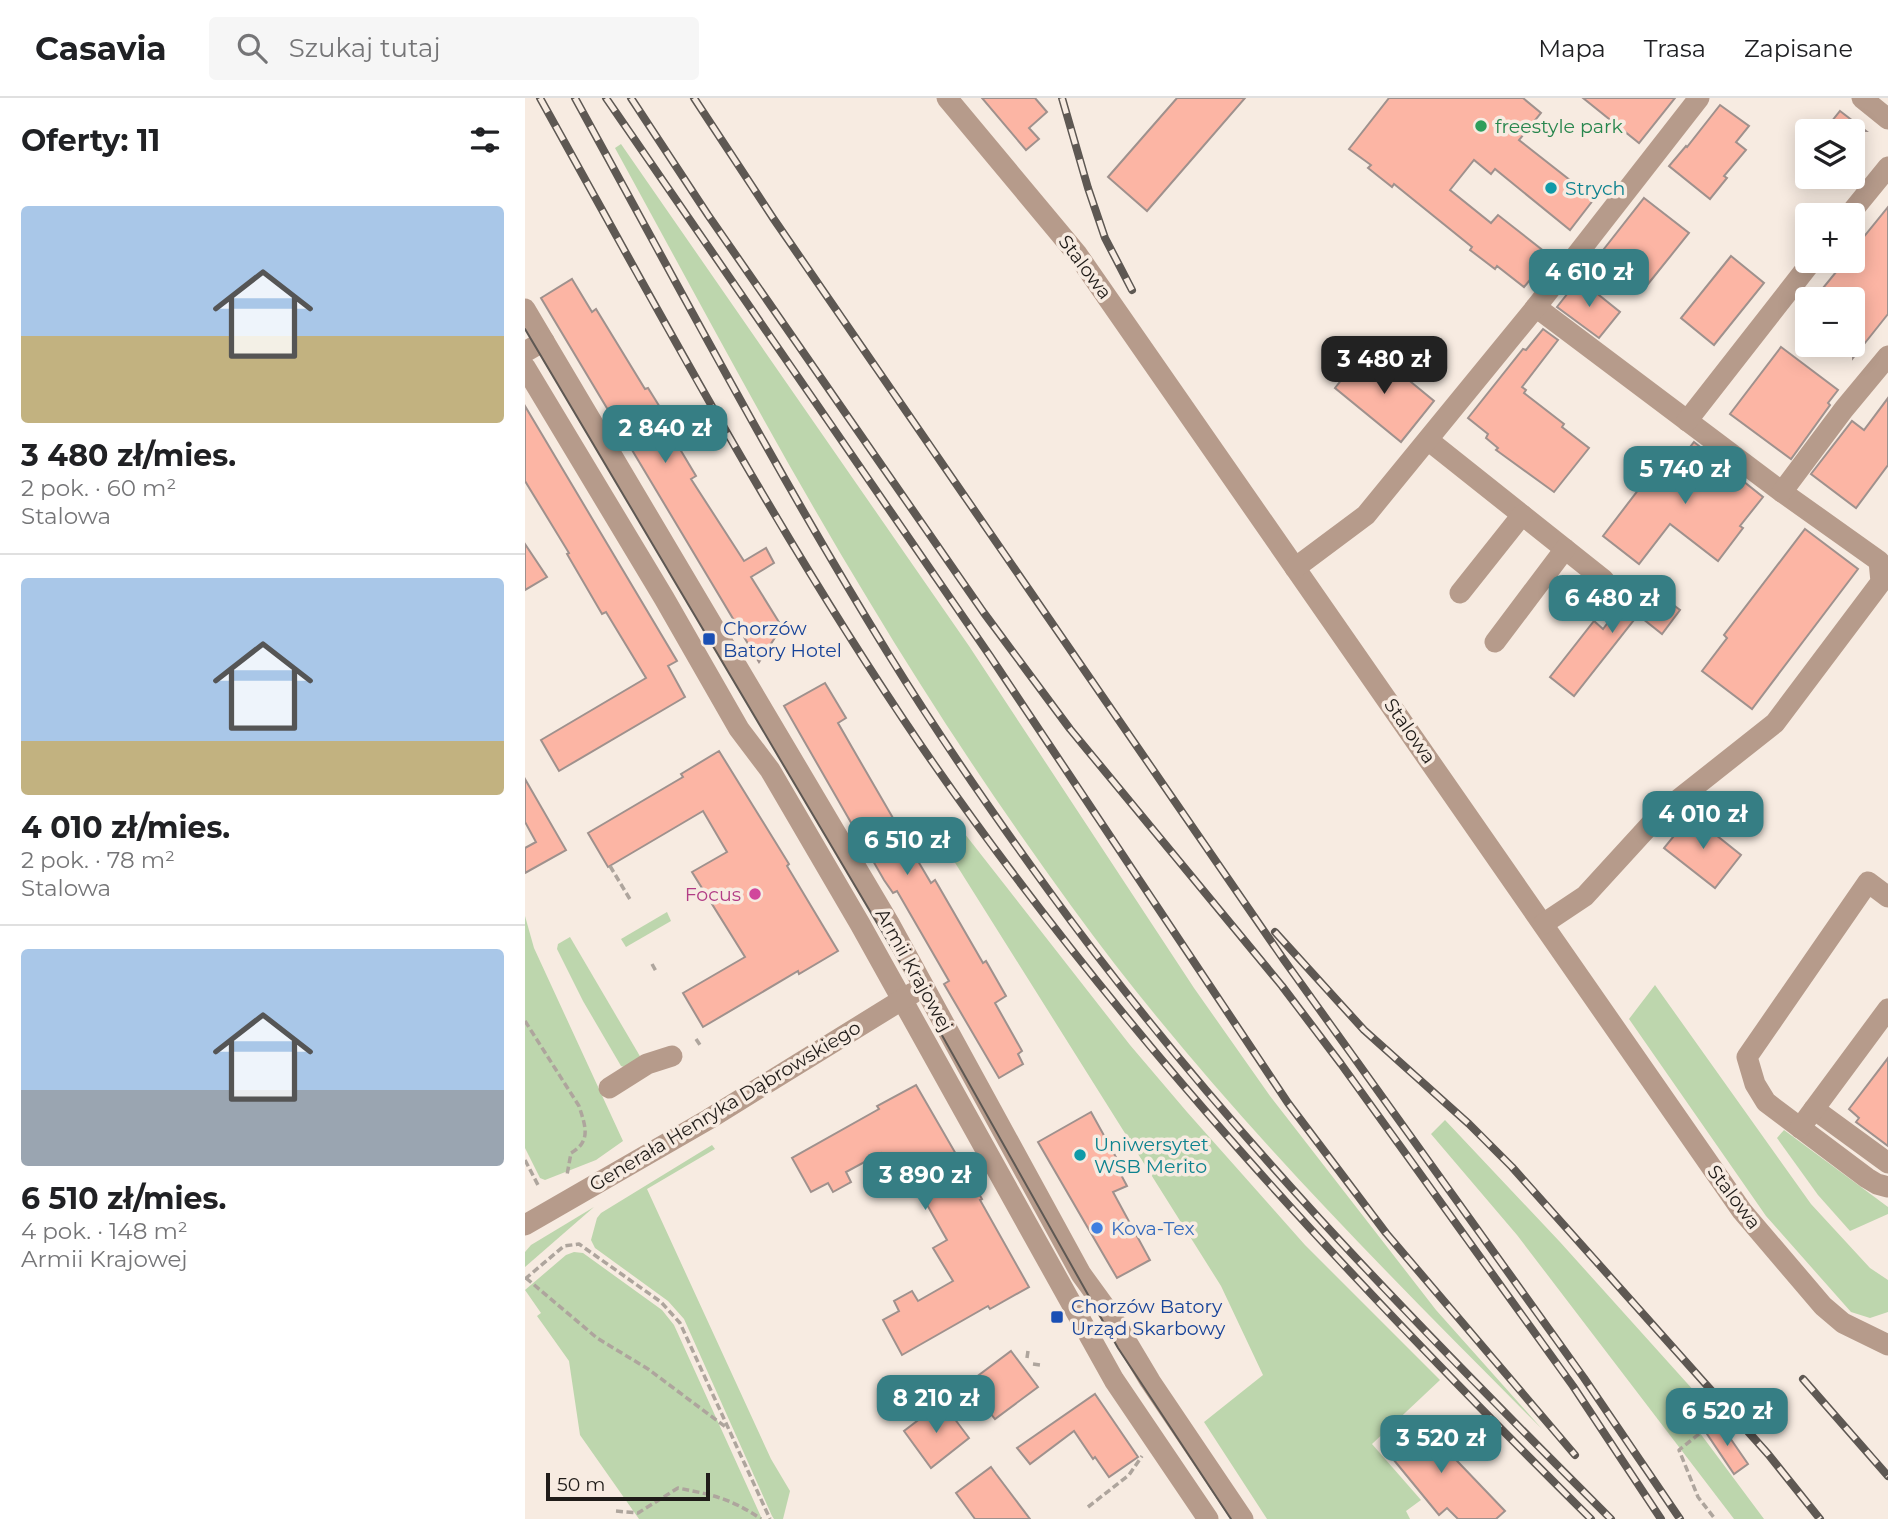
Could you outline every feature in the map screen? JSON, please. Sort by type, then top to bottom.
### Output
[{"type":"street","name":"Stalowa","points":[[947,98],[1077,254],[1742,1211],[1823,1306],[1843,1323],[1888,1345]]},
{"type":"street","points":[[1295,568],[1366,515],[1536,307],[1699,98]]},
{"type":"street","points":[[1862,98],[1888,119]]},
{"type":"street","points":[[1859,203],[1888,167]]},
{"type":"street","points":[[1687,421],[1803,273]]},
{"type":"street","points":[[1536,307],[1782,492],[1879,561],[1881,582],[1775,723],[1660,814],[1585,896],[1543,924]]},
{"type":"street","name":"Armii Krajowej","points":[[526,311],[882,911],[1075,1262],[1145,1373],[1243,1519]]},
{"type":"street","points":[[525,352],[544,341]]},
{"type":"street","points":[[1782,492],[1844,409],[1888,356]]},
{"type":"street","name":"Armii Krajowej","points":[[525,367],[732,717],[770,770],[903,999],[1103,1361],[1208,1519]]},
{"type":"street","points":[[539,391],[564,375]]},
{"type":"street","points":[[1428,440],[1604,580]]},
{"type":"street","points":[[581,461],[607,446]]},
{"type":"street","points":[[1460,593],[1522,515]]},
{"type":"street","points":[[625,534],[650,520]]},
{"type":"street","points":[[1495,642],[1565,549]]},
{"type":"street","points":[[664,598],[687,583]]},
{"type":"street","points":[[732,717],[757,701]]},
{"type":"street","points":[[1888,897],[1868,882],[1747,1057],[1755,1084],[1766,1102],[1867,1178],[1888,1187]]},
{"type":"street","name":"Generała Henryka Dąbrowskiego","points":[[525,1225],[709,1119],[924,986]]},
{"type":"street","points":[[1800,1128],[1888,1009]]},
{"type":"street","points":[[609,1088],[647,1064],[673,1055]]},
{"type":"street","points":[[1814,1109],[1888,1163]]},
{"type":"street","points":[[1103,1361],[1125,1341]]},
{"type":"street","points":[[1121,1391],[1145,1373]]},
{"type":"street","points":[[1171,1465],[1195,1447]]},
{"type":"path","points":[[610,866],[631,901]]},
{"type":"path","points":[[652,964],[657,973]]},
{"type":"path","points":[[525,1021],[579,1106],[583,1119],[584,1142],[571,1153],[567,1177]]},
{"type":"path","points":[[696,1039],[700,1045]]},
{"type":"path","points":[[525,1160],[538,1185]]},
{"type":"path","points":[[728,1430],[648,1369],[597,1338],[526,1279],[564,1246],[579,1244],[661,1301],[680,1322],[770,1519]]},
{"type":"path","points":[[1027,1358],[1028,1351]]},
{"type":"path","points":[[1033,1364],[1040,1365]]},
{"type":"path","points":[[1699,1434],[1679,1450],[1698,1497],[1715,1519]]},
{"type":"path","points":[[1088,1507],[1129,1475],[1143,1455]]},
{"type":"path","points":[[616,1511],[638,1513],[678,1488],[719,1496],[741,1505],[761,1519]]},
{"type":"green space","points":[[621,144],[969,646],[1194,988],[1270,1096],[1436,1310],[1542,1429],[1357,1241],[1238,1112],[1125,977],[1045,870],[942,718],[803,489],[615,148]]},
{"type":"green space","points":[[961,829],[1130,1045],[1187,1112],[1305,1245],[1440,1380],[1372,1444],[1421,1500],[1406,1511],[1410,1519],[1267,1519],[1204,1422],[1263,1375],[1221,1286],[942,842]]},
{"type":"green space","points":[[667,912],[671,921],[626,947],[621,939]]},
{"type":"green space","points":[[525,916],[534,948],[623,1141],[596,1160],[545,1180],[540,1178],[525,1148]]},
{"type":"green space","points":[[570,937],[641,1058],[624,1067],[583,1001],[557,949],[558,944]]},
{"type":"green space","points":[[1655,985],[1811,1204],[1870,1268],[1888,1280],[1888,1312],[1870,1318],[1851,1312],[1766,1216],[1629,1019]]},
{"type":"green space","points":[[1445,1120],[1560,1242],[1713,1412],[1694,1425],[1764,1519],[1734,1519],[1517,1235],[1431,1134]]},
{"type":"green space","points":[[1784,1130],[1888,1207],[1888,1214],[1850,1231],[1818,1195],[1777,1138]]},
{"type":"green space","points":[[712,1145],[715,1149],[647,1189],[771,1459],[790,1491],[783,1519],[774,1519],[772,1516],[684,1319],[668,1301],[595,1248],[591,1240],[601,1213]]},
{"type":"green space","points":[[594,1207],[525,1267],[525,1252],[531,1245]]},
{"type":"green space","points":[[583,1253],[662,1310],[674,1325],[762,1519],[639,1519],[580,1435],[569,1361],[537,1316],[541,1313],[525,1290],[566,1255]]},
{"type":"building","points":[[982,98],[1035,98],[1047,112],[1029,128],[1039,139],[1026,150]]},
{"type":"building","points":[[1177,98],[1245,98],[1147,211],[1108,177]]},
{"type":"building","points":[[1389,98],[1523,98],[1541,113],[1519,140],[1594,199],[1570,230],[1495,169],[1491,174],[1474,160],[1450,190],[1491,223],[1498,215],[1550,256],[1524,287],[1470,250],[1472,247],[1394,184],[1392,187],[1368,168],[1371,165],[1349,149]]},
{"type":"building","points":[[1583,98],[1675,98],[1639,143]]},
{"type":"building","points":[[1720,105],[1749,126],[1736,142],[1746,150],[1724,176],[1727,178],[1710,199],[1669,166]]},
{"type":"building","points":[[1840,111],[1850,119],[1834,119]]},
{"type":"building","points":[[1644,198],[1689,233],[1644,289],[1600,254]]},
{"type":"building","points":[[1888,207],[1888,314],[1865,343],[1865,287],[1824,287],[1835,273],[1865,273],[1865,235]]},
{"type":"building","points":[[1731,256],[1764,283],[1714,345],[1681,318]]},
{"type":"building","points":[[572,279],[592,312],[596,309],[645,389],[648,388],[663,412],[659,414],[696,476],[691,479],[744,561],[766,548],[774,563],[751,577],[782,627],[759,662],[541,298]]},
{"type":"building","points":[[1579,279],[1620,312],[1599,338],[1557,307]]},
{"type":"building","points":[[1543,329],[1558,340],[1522,387],[1526,390],[1524,393],[1564,424],[1562,427],[1589,448],[1554,492],[1496,450],[1498,448],[1486,438],[1488,434],[1468,418],[1523,349],[1526,350]]},
{"type":"building","points":[[1781,347],[1838,390],[1791,459],[1730,414]]},
{"type":"building","points":[[1365,350],[1402,380],[1405,377],[1434,401],[1401,442],[1335,388]]},
{"type":"building","points":[[1888,398],[1888,465],[1856,508],[1811,474],[1852,421],[1864,430]]},
{"type":"building","points":[[525,406],[677,661],[668,666],[685,697],[559,771],[541,740],[646,678],[606,612],[602,614],[525,481]]},
{"type":"building","points":[[1694,442],[1763,497],[1740,526],[1743,528],[1718,561],[1670,524],[1639,564],[1603,536],[1665,455],[1677,464]]},
{"type":"building","points":[[1805,529],[1858,569],[1752,709],[1702,671],[1727,638],[1724,635]]},
{"type":"building","points":[[525,544],[547,577],[525,590]]},
{"type":"building","points":[[1640,580],[1680,610],[1662,634],[1638,615],[1574,696],[1550,677],[1594,621],[1603,629]]},
{"type":"building","points":[[825,683],[846,718],[838,723],[857,756],[904,837],[908,835],[916,849],[912,851],[931,883],[935,880],[983,963],[986,961],[1006,996],[995,1003],[1022,1051],[1018,1054],[1023,1064],[999,1078],[944,984],[949,981],[897,891],[893,893],[884,880],[784,706]]},
{"type":"building","name":"Focus","points":[[719,751],[789,864],[787,866],[838,951],[799,974],[798,971],[703,1027],[683,993],[745,957],[692,872],[727,852],[703,811],[608,867],[588,833],[683,777],[681,774]]},
{"type":"building","points":[[525,779],[566,850],[525,873],[525,848],[536,842],[525,822]]},
{"type":"building","points":[[1691,815],[1741,855],[1715,888],[1664,848]]},
{"type":"building","points":[[1888,1058],[1888,1146],[1856,1122],[1859,1118],[1849,1109]]},
{"type":"building","points":[[916,1085],[1029,1287],[990,1309],[988,1306],[902,1355],[883,1320],[899,1311],[894,1301],[912,1291],[918,1301],[953,1281],[933,1248],[947,1240],[913,1180],[899,1187],[881,1153],[846,1172],[851,1182],[833,1192],[828,1183],[811,1192],[792,1158]]},
{"type":"building","name":"Uniwersytet WSB Merito","points":[[1091,1112],[1122,1168],[1119,1171],[1127,1186],[1113,1192],[1150,1260],[1117,1278],[1038,1142]]},
{"type":"building","points":[[1011,1351],[1038,1387],[995,1419],[967,1384]]},
{"type":"building","points":[[1095,1394],[1138,1457],[1109,1477],[1074,1431],[1030,1464],[1017,1448]]},
{"type":"building","points":[[942,1402],[969,1438],[931,1468],[904,1431]]},
{"type":"building","points":[[1416,1418],[1505,1511],[1496,1519],[1458,1519],[1447,1508],[1439,1515],[1384,1448]]},
{"type":"building","points":[[1719,1422],[1748,1464],[1734,1474],[1705,1431]]},
{"type":"building","points":[[991,1467],[1030,1519],[975,1519],[956,1493]]},
{"type":"tram line","points":[[525,329],[912,982],[1118,1348],[1231,1519]]},
{"type":"railway","points":[[540,98],[723,426],[818,587],[920,744],[995,849],[1153,1050],[1237,1147],[1411,1336],[1591,1519]]},
{"type":"railway","points":[[575,98],[729,379],[848,587],[947,745],[1049,891],[1112,975],[1247,1138],[1389,1293],[1611,1519]]},
{"type":"railway","points":[[606,98],[990,656],[1288,1103],[1386,1233],[1575,1455]]},
{"type":"railway","points":[[631,98],[708,215],[984,613],[1070,729],[1282,986],[1341,1064],[1573,1386],[1661,1519]]},
{"type":"railway","points":[[694,98],[773,218],[1284,960],[1584,1378],[1680,1519]]},
{"type":"railway","points":[[1062,98],[1105,238],[1132,290]]},
{"type":"railway","points":[[1275,932],[1364,1030],[1469,1124],[1512,1167],[1768,1454],[1820,1519]]},
{"type":"railway","points":[[1803,1379],[1888,1476]]},
{"type":"place","name":"freestyle park","points":[[1481,126]]},
{"type":"place","name":"Strych","points":[[1551,188]]},
{"type":"place","name":"Chorzów Batory Hotel","points":[[709,639]]},
{"type":"place","name":"Focus","points":[[755,894]]},
{"type":"place","name":"Uniwersytet WSB Merito","points":[[1080,1155]]},
{"type":"place","name":"Kova-Tex","points":[[1097,1228]]},
{"type":"place","name":"Chorzów Batory Urząd Skarbowy","points":[[1057,1317]]}]
